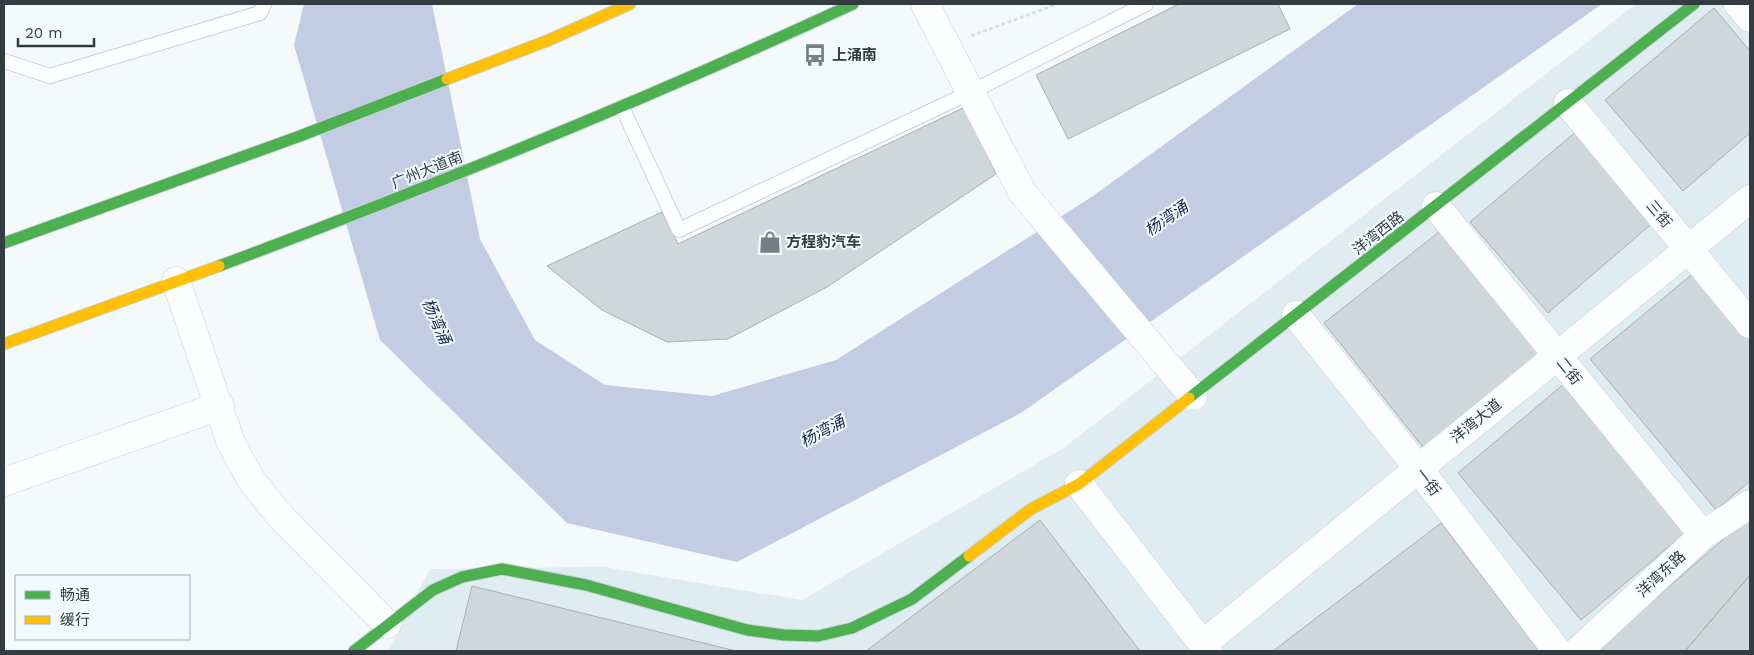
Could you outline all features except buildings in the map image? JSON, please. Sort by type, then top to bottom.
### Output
[{"type":"main road","points":[[4,243],[300,136],[549,40],[630,4]]},
{"type":"main road","name":"广州大道南","points":[[4,344],[328,226],[582,125],[763,46],[853,4]]},
{"type":"main road","name":"洋湾西路","points":[[354,651],[433,590],[462,578],[502,569],[586,586],[747,630],[784,635],[818,636],[852,628],[912,599],[1031,509],[1079,484],[1694,4]]},
{"type":"street","points":[[925,4],[1022,192],[1193,396]]},
{"type":"street","points":[[1738,4],[1750,18]]},
{"type":"street","name":"三街","points":[[1568,103],[1750,324]]},
{"type":"street","name":"洋湾大道","points":[[1206,648],[1418,468],[1750,199]]},
{"type":"street","name":"二街","points":[[1436,206],[1556,356],[1704,535]]},
{"type":"street","points":[[176,281],[231,443],[252,481],[281,517],[387,624]]},
{"type":"street","name":"一街","points":[[1296,315],[1418,468],[1557,651]]},
{"type":"street","points":[[4,482],[220,406]]},
{"type":"street","points":[[1079,484],[1206,648]]},
{"type":"street","name":"洋湾东路","points":[[1578,651],[1704,535],[1750,504]]},
{"type":"lane","points":[[4,61],[50,76],[260,12],[264,4]]},
{"type":"lane","points":[[622,107],[679,230],[971,92],[1146,4]]},
{"type":"path","points":[[965,38],[1057,4]]},
{"type":"shaded area","points":[[1636,4],[1750,4],[1750,651],[388,651],[430,569],[604,567],[802,600],[1065,447]]},
{"type":"water","name":"杨湾涌","points":[[304,4],[432,4],[480,239],[535,340],[605,385],[712,396],[836,360],[1093,196],[1358,4],[1602,4],[1021,413],[737,562],[567,523],[380,340],[294,45]]},
{"type":"traffic: fast","points":[[219,266],[380,205],[539,141],[775,40],[853,4]]},
{"type":"traffic: fast","points":[[1189,398],[1694,4]]},
{"type":"traffic: fast","points":[[4,243],[300,136],[447,79]]},
{"type":"traffic: fast","points":[[354,651],[433,590],[462,577],[502,569],[586,585],[747,630],[784,635],[818,636],[852,628],[912,599],[969,556]]},
{"type":"traffic: slow","points":[[447,79],[549,40],[630,4]]},
{"type":"traffic: slow","points":[[4,344],[219,266]]},
{"type":"traffic: slow","points":[[969,556],[1031,509],[1079,484],[1189,398]]},
{"type":"place","name":"上涌南","points":[[815,55]]},
{"type":"place","name":"方程豹汽车","points":[[770,242]]}]
